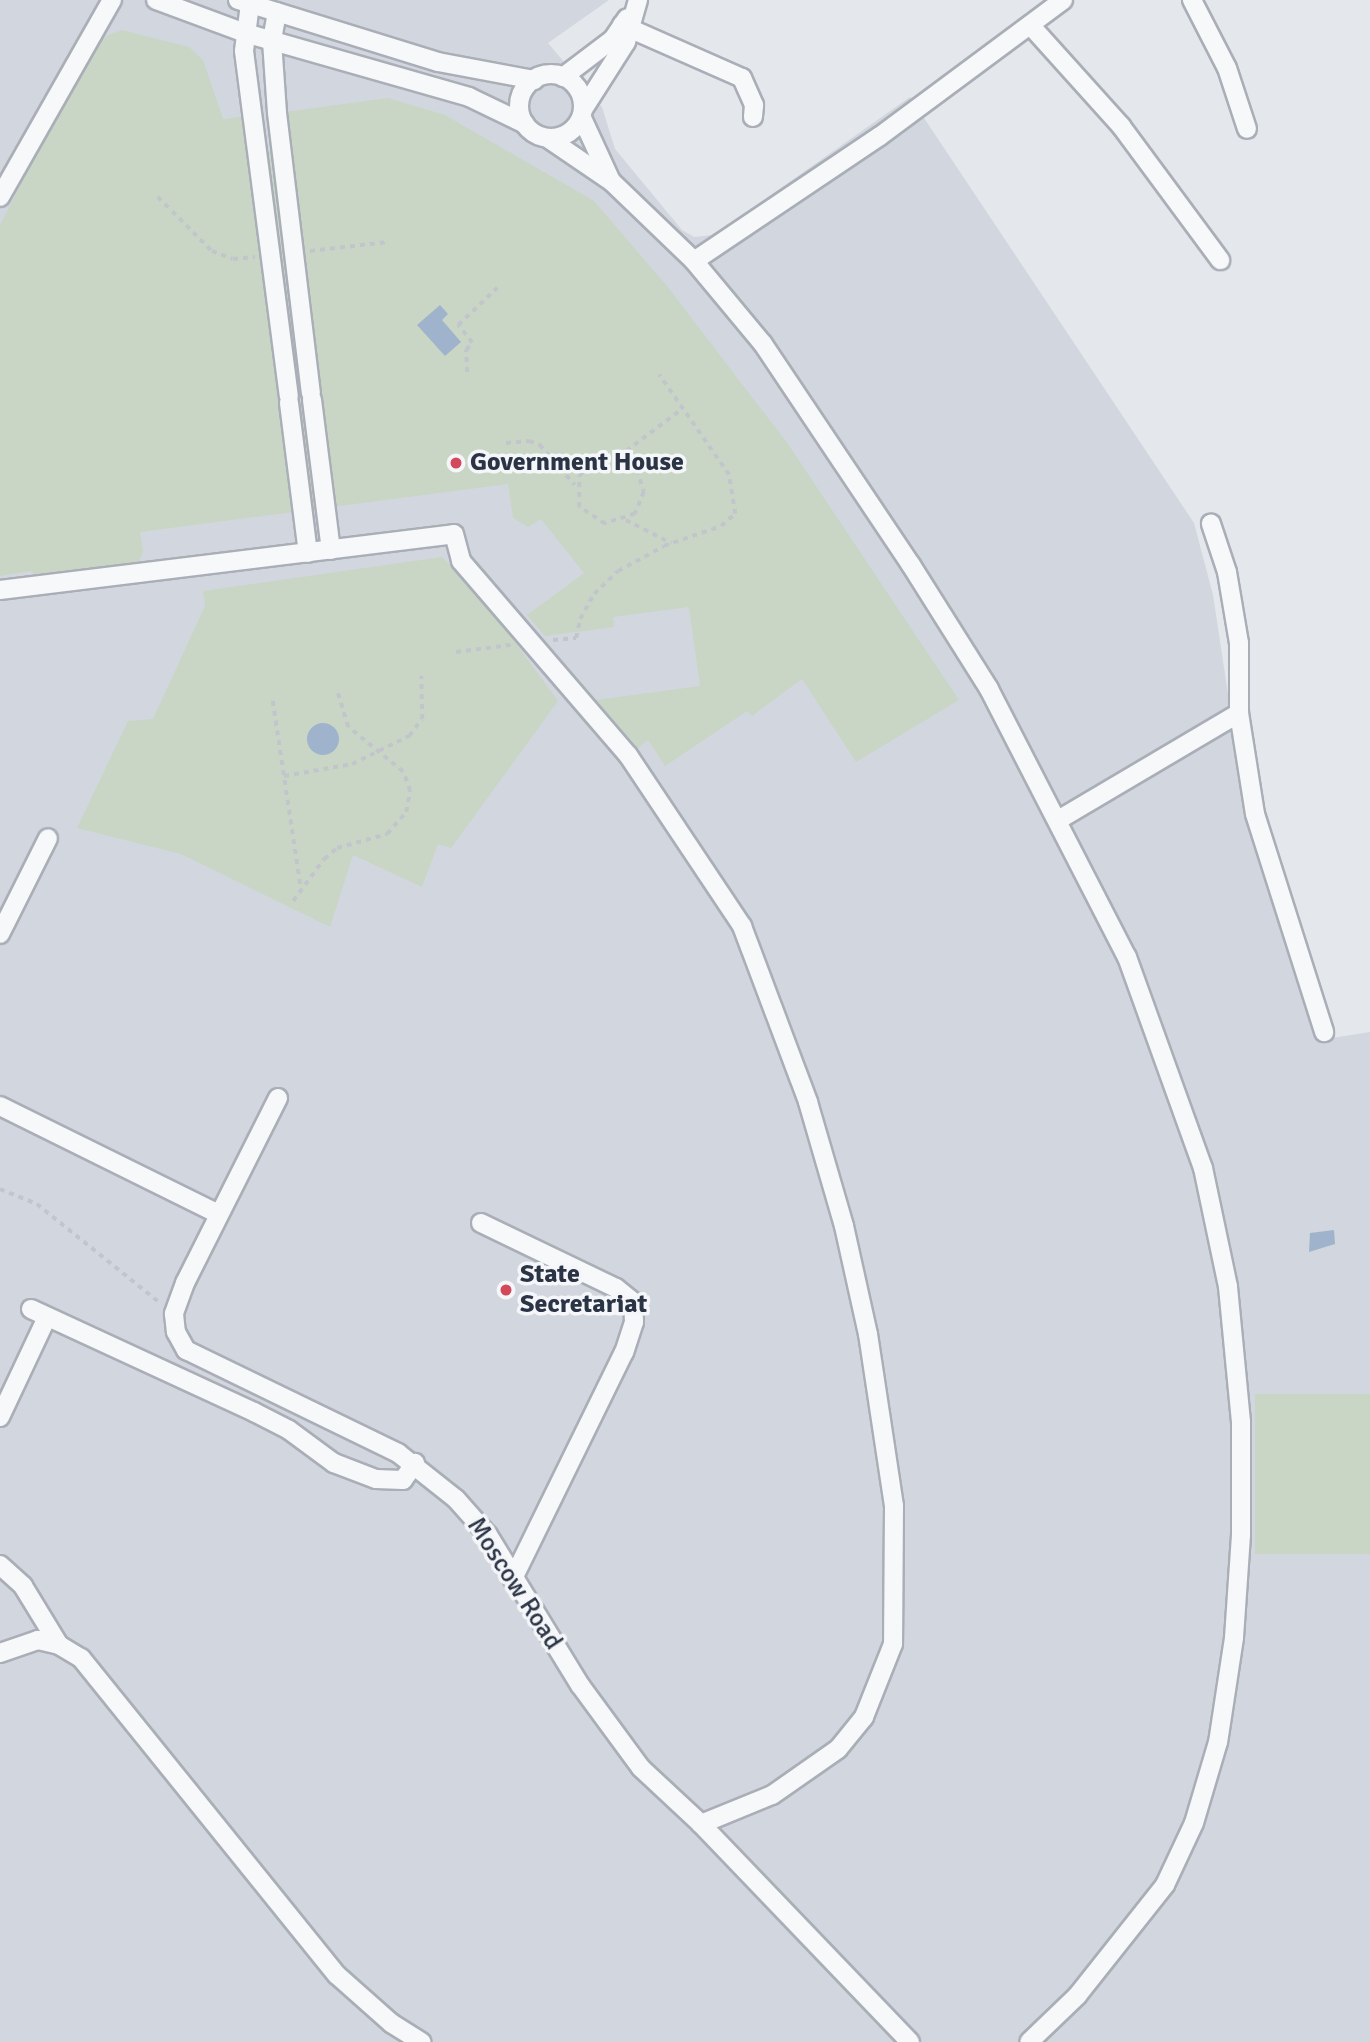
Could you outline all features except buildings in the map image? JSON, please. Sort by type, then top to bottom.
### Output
[{"type":"street","points":[[0,197],[112,0]]},
{"type":"street","points":[[156,0],[244,33],[469,97],[525,124],[612,182],[694,261],[763,344],[911,565],[989,689],[1060,819],[1127,957],[1203,1168],[1229,1300],[1241,1422],[1241,1535],[1234,1638],[1219,1742],[1194,1823],[1165,1885],[1077,1996],[1028,2042]]},
{"type":"street","points":[[694,261],[880,136],[1063,0]]},
{"type":"street","points":[[1192,0],[1227,68],[1247,129]]},
{"type":"street","points":[[308,552],[244,33],[244,2],[438,62],[534,80],[563,77],[626,27]]},
{"type":"street","points":[[550,139],[569,133],[583,113],[637,3]]},
{"type":"street","points":[[277,12],[272,41],[294,253],[331,550]]},
{"type":"street","points":[[1031,26],[1121,127],[1220,260]]},
{"type":"street","points":[[626,27],[724,66],[742,78],[754,105],[753,117]]},
{"type":"street","points":[[563,77],[579,90],[583,113],[612,182]]},
{"type":"street","points":[[525,124],[521,96],[534,80]]},
{"type":"street","points":[[271,256],[294,253]]},
{"type":"street","points":[[288,393],[311,390]]},
{"type":"street","points":[[1211,524],[1227,572],[1239,643],[1239,713],[1255,814],[1324,1032]]},
{"type":"street","points":[[0,590],[454,534],[461,561],[628,755],[694,849],[742,926],[769,989],[844,1226],[884,1437],[894,1506],[893,1644],[864,1717],[838,1749],[806,1775],[772,1795],[701,1824]]},
{"type":"street","points":[[1060,819],[1239,713]]},
{"type":"street","points":[[0,934],[48,838]]},
{"type":"street","points":[[174,1314],[219,1214],[278,1098]]},
{"type":"street","points":[[0,1106],[219,1214]]},
{"type":"street","points":[[481,1223],[616,1288],[633,1302],[634,1322],[624,1352],[513,1579]]},
{"type":"street","points":[[0,1417],[39,1313],[254,1412],[289,1430],[334,1463],[376,1479],[403,1480],[415,1463]]},
{"type":"street","name":"Moscow Road","points":[[174,1314],[176,1332],[187,1350],[415,1463],[488,1535],[580,1685],[641,1768],[701,1824],[910,2042]]},
{"type":"street","points":[[0,1565],[23,1586],[59,1645]]},
{"type":"street","points":[[0,1653],[38,1640],[59,1645],[81,1658],[337,1975],[391,2023],[421,2042]]},
{"type":"path","points":[[158,197],[219,255],[271,256]]},
{"type":"path","points":[[294,253],[387,242]]},
{"type":"path","points":[[467,372],[466,350],[472,343],[458,325],[497,288]]},
{"type":"path","points":[[456,652],[576,638],[580,619],[594,594],[618,571],[671,544],[721,526],[735,514],[729,475],[659,375]]},
{"type":"path","points":[[576,486],[586,466],[595,459],[618,457],[682,409]]},
{"type":"path","points":[[506,443],[529,441],[540,445],[576,486],[586,515],[605,524],[626,520],[641,504],[642,481],[637,470],[618,457]]},
{"type":"path","points":[[626,520],[671,544]]},
{"type":"path","points":[[284,776],[324,772],[377,752],[416,730],[422,719],[421,676]]},
{"type":"path","points":[[293,901],[337,848],[387,834],[407,812],[410,791],[403,772],[348,727],[337,690]]},
{"type":"path","points":[[273,701],[301,890]]},
{"type":"path","points":[[0,1189],[37,1204],[174,1314]]},
{"type":"shaded area","points":[[0,0],[609,0],[548,43],[602,107],[615,149],[682,230],[694,237],[714,235],[910,97],[1194,523],[1213,595],[1245,806],[1319,1040],[1370,1032],[1370,2042],[0,2042]]},
{"type":"green space","points":[[122,30],[189,47],[203,60],[223,119],[258,115],[263,153],[274,152],[270,114],[388,98],[445,115],[594,201],[667,286],[788,444],[959,700],[856,762],[802,679],[752,716],[747,711],[665,766],[648,740],[638,748],[596,700],[700,686],[689,607],[613,617],[614,627],[545,636],[527,615],[584,573],[541,519],[528,527],[513,518],[508,484],[140,532],[143,552],[137,565],[40,578],[31,571],[0,576],[0,225],[90,50],[101,38]]},
{"type":"green space","points":[[442,557],[484,600],[558,701],[451,848],[438,844],[422,887],[353,855],[330,927],[181,854],[77,828],[128,721],[153,719],[205,606],[203,591]]},
{"type":"green space","points":[[1255,1394],[1370,1394],[1370,1554],[1255,1554]]},
{"type":"water","points":[[440,305],[448,314],[442,320],[461,342],[445,356],[417,325]]},
{"type":"water","points":[[323,723],[334,728],[339,739],[334,750],[323,755],[312,750],[307,739],[312,728]]},
{"type":"water","points":[[1334,1230],[1335,1244],[1309,1252],[1310,1233]]},
{"type":"place","name":"Government House","points":[[456,463]]},
{"type":"place","name":"State Secretariat","points":[[506,1290]]}]
